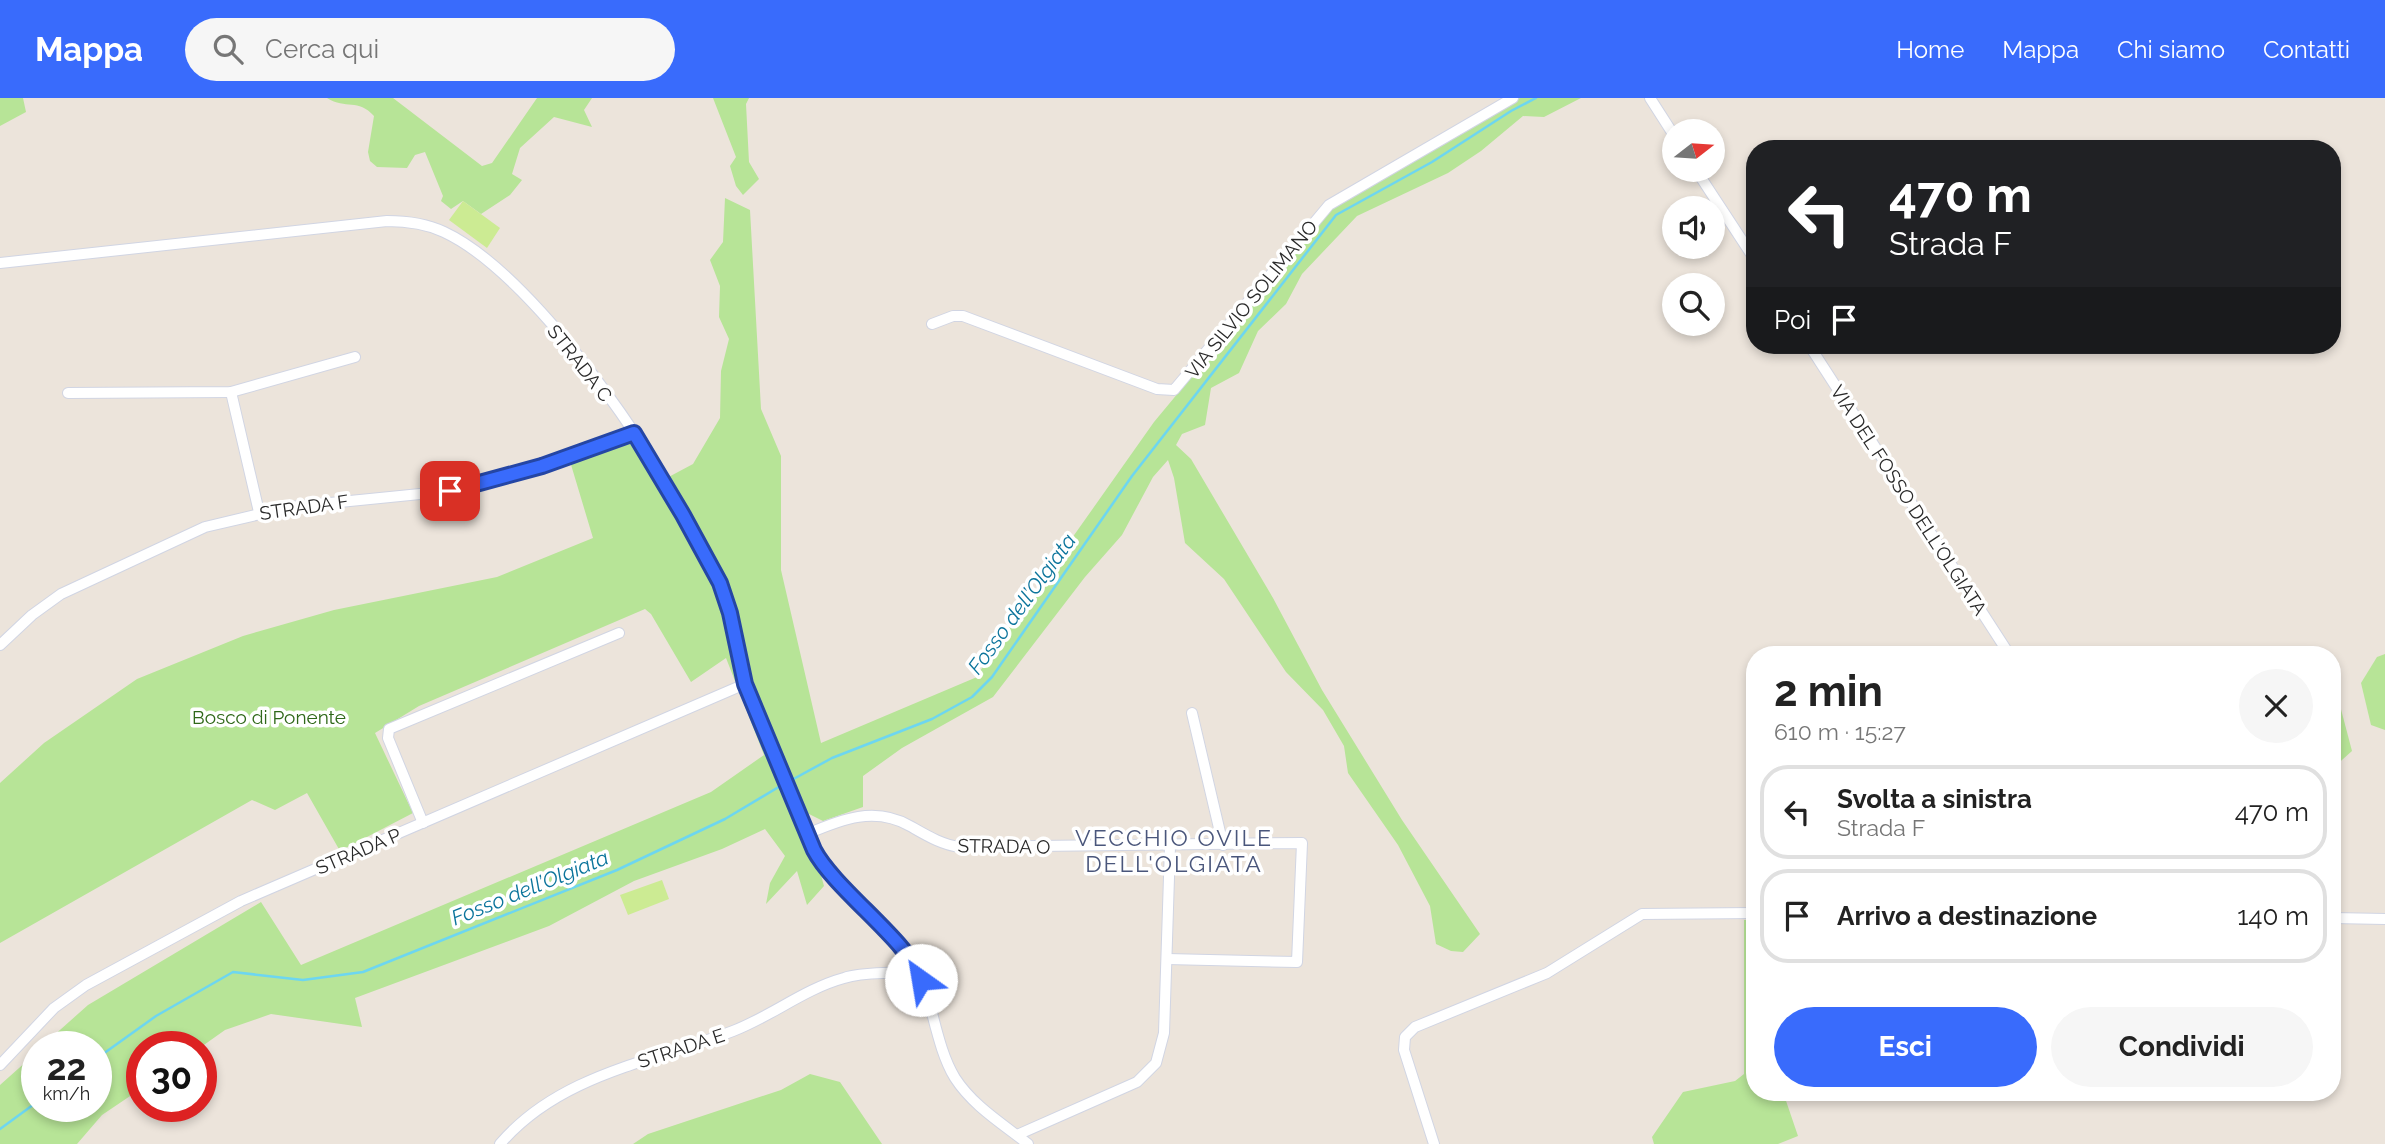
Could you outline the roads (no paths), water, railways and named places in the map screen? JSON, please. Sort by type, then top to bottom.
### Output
[{"type":"street","name":"VIA SILVIO SOLIMANO","points":[[932,324],[953,316],[963,316],[1157,388],[1174,390],[1329,205],[1513,98]]},
{"type":"street","points":[[1650,98],[1663,119]]},
{"type":"street","points":[[1704,182],[1746,246]]},
{"type":"street","name":"STRADA C","points":[[0,263],[387,221],[425,225],[466,245],[509,279],[568,344],[634,433],[715,573],[730,613],[745,684],[807,834],[830,873],[903,952],[933,1013],[957,1082],[979,1104],[1028,1144]]},
{"type":"street","name":"VIA DEL FOSSO DELL'OLGIATA","points":[[1815,354],[2004,646]]},
{"type":"street","points":[[68,393],[231,392],[355,357]]},
{"type":"street","points":[[231,392],[259,512]]},
{"type":"street","name":"STRADA F","points":[[0,645],[41,608],[72,588],[188,533],[259,512],[459,489],[542,466],[634,433]]},
{"type":"street","points":[[423,823],[387,738],[389,729],[619,633]]},
{"type":"street","name":"STRADA P","points":[[0,1065],[54,1008],[94,980],[241,901],[745,684]]},
{"type":"street","points":[[1192,713],[1223,845]]},
{"type":"street","name":"STRADA O","points":[[807,834],[853,818],[881,814],[956,847],[1303,843],[1297,962],[1167,959]]},
{"type":"street","points":[[1017,1135],[1089,1106],[1138,1082],[1152,1069],[1163,1042],[1170,846]]},
{"type":"street","points":[[1434,1144],[1404,1050],[1405,1037],[1415,1027],[1547,973],[1642,915],[1746,913]]},
{"type":"street","points":[[2341,918],[2385,919]]},
{"type":"street","points":[[912,972],[916,988],[904,988],[900,981],[912,972]]},
{"type":"street","name":"STRADA E","points":[[500,1144],[541,1106],[573,1087],[746,1026],[822,985],[853,976],[912,972]]},
{"type":"street","points":[[873,975],[886,977],[904,988],[933,1013]]},
{"type":"waterway","name":"Fosso dell’Olgiata","points":[[788,782],[832,758],[932,719],[972,697],[992,677],[1132,476],[1336,215],[1432,162],[1536,98]]},
{"type":"waterway","name":"Fosso dell’Olgiata","points":[[112,1048],[156,1016],[233,972],[303,980],[363,972],[617,870],[725,819],[782,785]]},
{"type":"waterway","name":"Fosso dell’Olgiata","points":[[0,1129],[21,1114]]},
{"type":"district","name":"VECCHIO OVILE DELL'OLGIATA","points":[[1174,851]]},
{"type":"park label","name":"Bosco di Ponente","points":[[269,717]]}]
